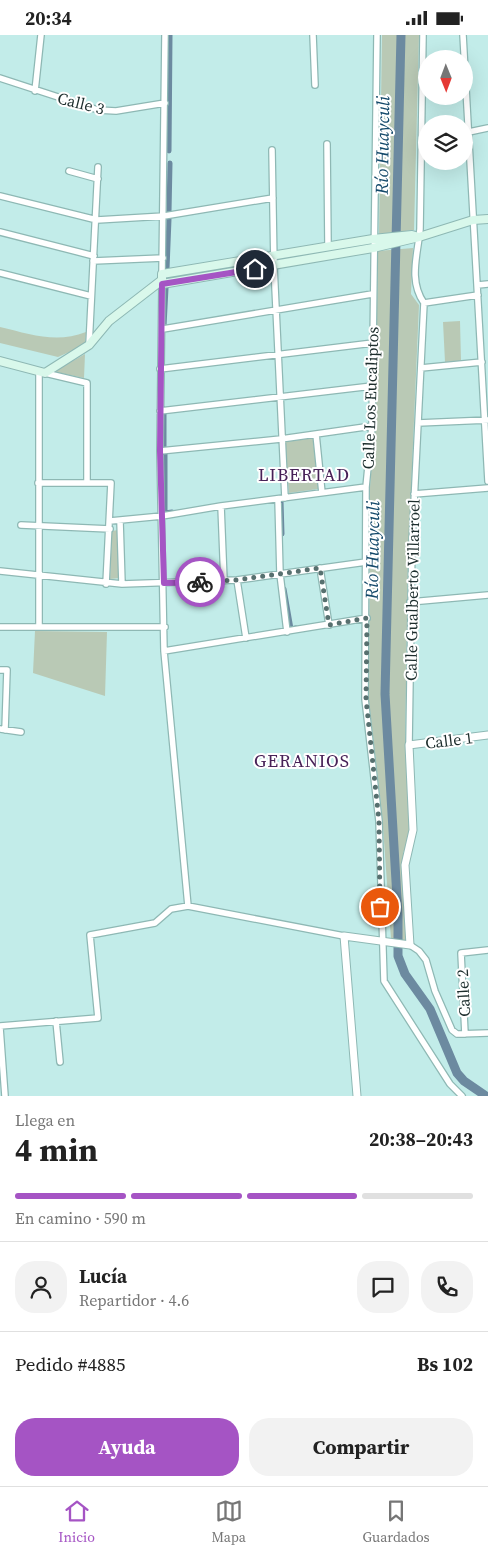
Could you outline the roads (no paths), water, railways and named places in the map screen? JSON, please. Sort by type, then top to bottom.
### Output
[{"type":"main road","points":[[162,280],[274,265],[373,248],[394,241],[419,237],[472,220],[488,219]]},
{"type":"main road","points":[[0,361],[42,372],[89,345],[109,321],[162,280],[274,255],[372,239],[394,241]]},
{"type":"street","points":[[35,91],[41,35]]},
{"type":"street","points":[[165,35],[164,216],[160,369],[164,651],[188,906]]},
{"type":"street","points":[[313,35],[315,85]]},
{"type":"street","name":"Calle Los Eucaliptos","points":[[376,35],[372,239],[372,426],[366,487],[366,699],[379,821],[381,941],[384,981],[391,996],[450,1084],[462,1096]]},
{"type":"street","name":"Calle Gualberto Villarroel","points":[[423,35],[423,115]]},
{"type":"street","points":[[463,35],[465,115]]},
{"type":"street","name":"Calle 3","points":[[0,78],[98,110],[116,111],[165,103]]},
{"type":"street","points":[[473,131],[488,128]]},
{"type":"street","points":[[327,144],[328,246]]},
{"type":"street","points":[[272,150],[274,265],[281,439],[280,574],[287,632]]},
{"type":"street","points":[[89,345],[98,167]]},
{"type":"street","name":"Calle Gualberto Villarroel","points":[[407,945],[405,865],[412,830],[409,745],[410,602],[424,303],[416,292],[415,259],[419,247],[422,170]]},
{"type":"street","points":[[469,170],[478,285],[488,481]]},
{"type":"street","points":[[69,171],[98,179]]},
{"type":"street","points":[[0,196],[96,220],[164,216],[273,197]]},
{"type":"street","points":[[0,232],[94,258],[163,258]]},
{"type":"street","points":[[0,273],[91,296]]},
{"type":"street","points":[[478,285],[488,284]]},
{"type":"street","points":[[162,329],[372,294]]},
{"type":"street","points":[[424,303],[478,295]]},
{"type":"street","points":[[160,369],[373,343]]},
{"type":"street","points":[[422,368],[482,361]]},
{"type":"street","points":[[39,627],[38,483],[42,372],[87,383],[87,483]]},
{"type":"street","points":[[160,411],[372,386]]},
{"type":"street","points":[[418,423],[486,420]]},
{"type":"street","points":[[160,451],[281,439],[372,426]]},
{"type":"street","points":[[316,433],[322,493]]},
{"type":"street","points":[[38,483],[111,483],[106,583]]},
{"type":"street","points":[[110,521],[162,516],[221,505],[366,487]]},
{"type":"street","points":[[414,494],[488,488]]},
{"type":"street","points":[[221,505],[224,581]]},
{"type":"street","points":[[120,521],[122,584]]},
{"type":"street","points":[[21,525],[110,529]]},
{"type":"street","points":[[0,571],[106,583],[164,583],[237,580],[366,562]]},
{"type":"street","points":[[320,568],[329,625]]},
{"type":"street","points":[[237,580],[246,638]]},
{"type":"street","points":[[410,602],[488,595]]},
{"type":"street","points":[[164,651],[367,618]]},
{"type":"street","points":[[0,627],[165,627]]},
{"type":"street","points":[[0,670],[6,670],[2,730],[21,732]]},
{"type":"street","name":"Calle 1","points":[[409,745],[488,735]]},
{"type":"street","points":[[5,1096],[0,1027],[98,1018],[90,935],[155,923],[171,909],[188,906],[344,936],[407,945],[420,951],[426,960],[435,991],[452,1029],[457,1034],[488,1033]]},
{"type":"street","points":[[344,936],[357,1096]]},
{"type":"street","name":"Calle 2","points":[[465,1033],[461,953],[488,950]]},
{"type":"street","points":[[56,1021],[60,1062]]},
{"type":"waterway","points":[[169,151],[170,35]]},
{"type":"waterway","name":"Río Huayculi","points":[[401,35],[385,694],[398,915],[398,956],[405,974],[430,1009],[457,1073],[464,1081],[486,1096]]},
{"type":"waterway","points":[[169,212],[170,163]]},
{"type":"waterway","points":[[167,269],[169,219]]},
{"type":"waterway","points":[[164,326],[166,288]]},
{"type":"waterway","points":[[164,413],[164,448]]},
{"type":"waterway","points":[[165,453],[165,513],[172,512]]},
{"type":"waterway","points":[[281,501],[282,534]]},
{"type":"waterway","points":[[284,589],[291,629],[296,628]]},
{"type":"district","name":"LIBERTAD","points":[[304,474]]},
{"type":"district","name":"GERANIOS","points":[[302,760]]}]
